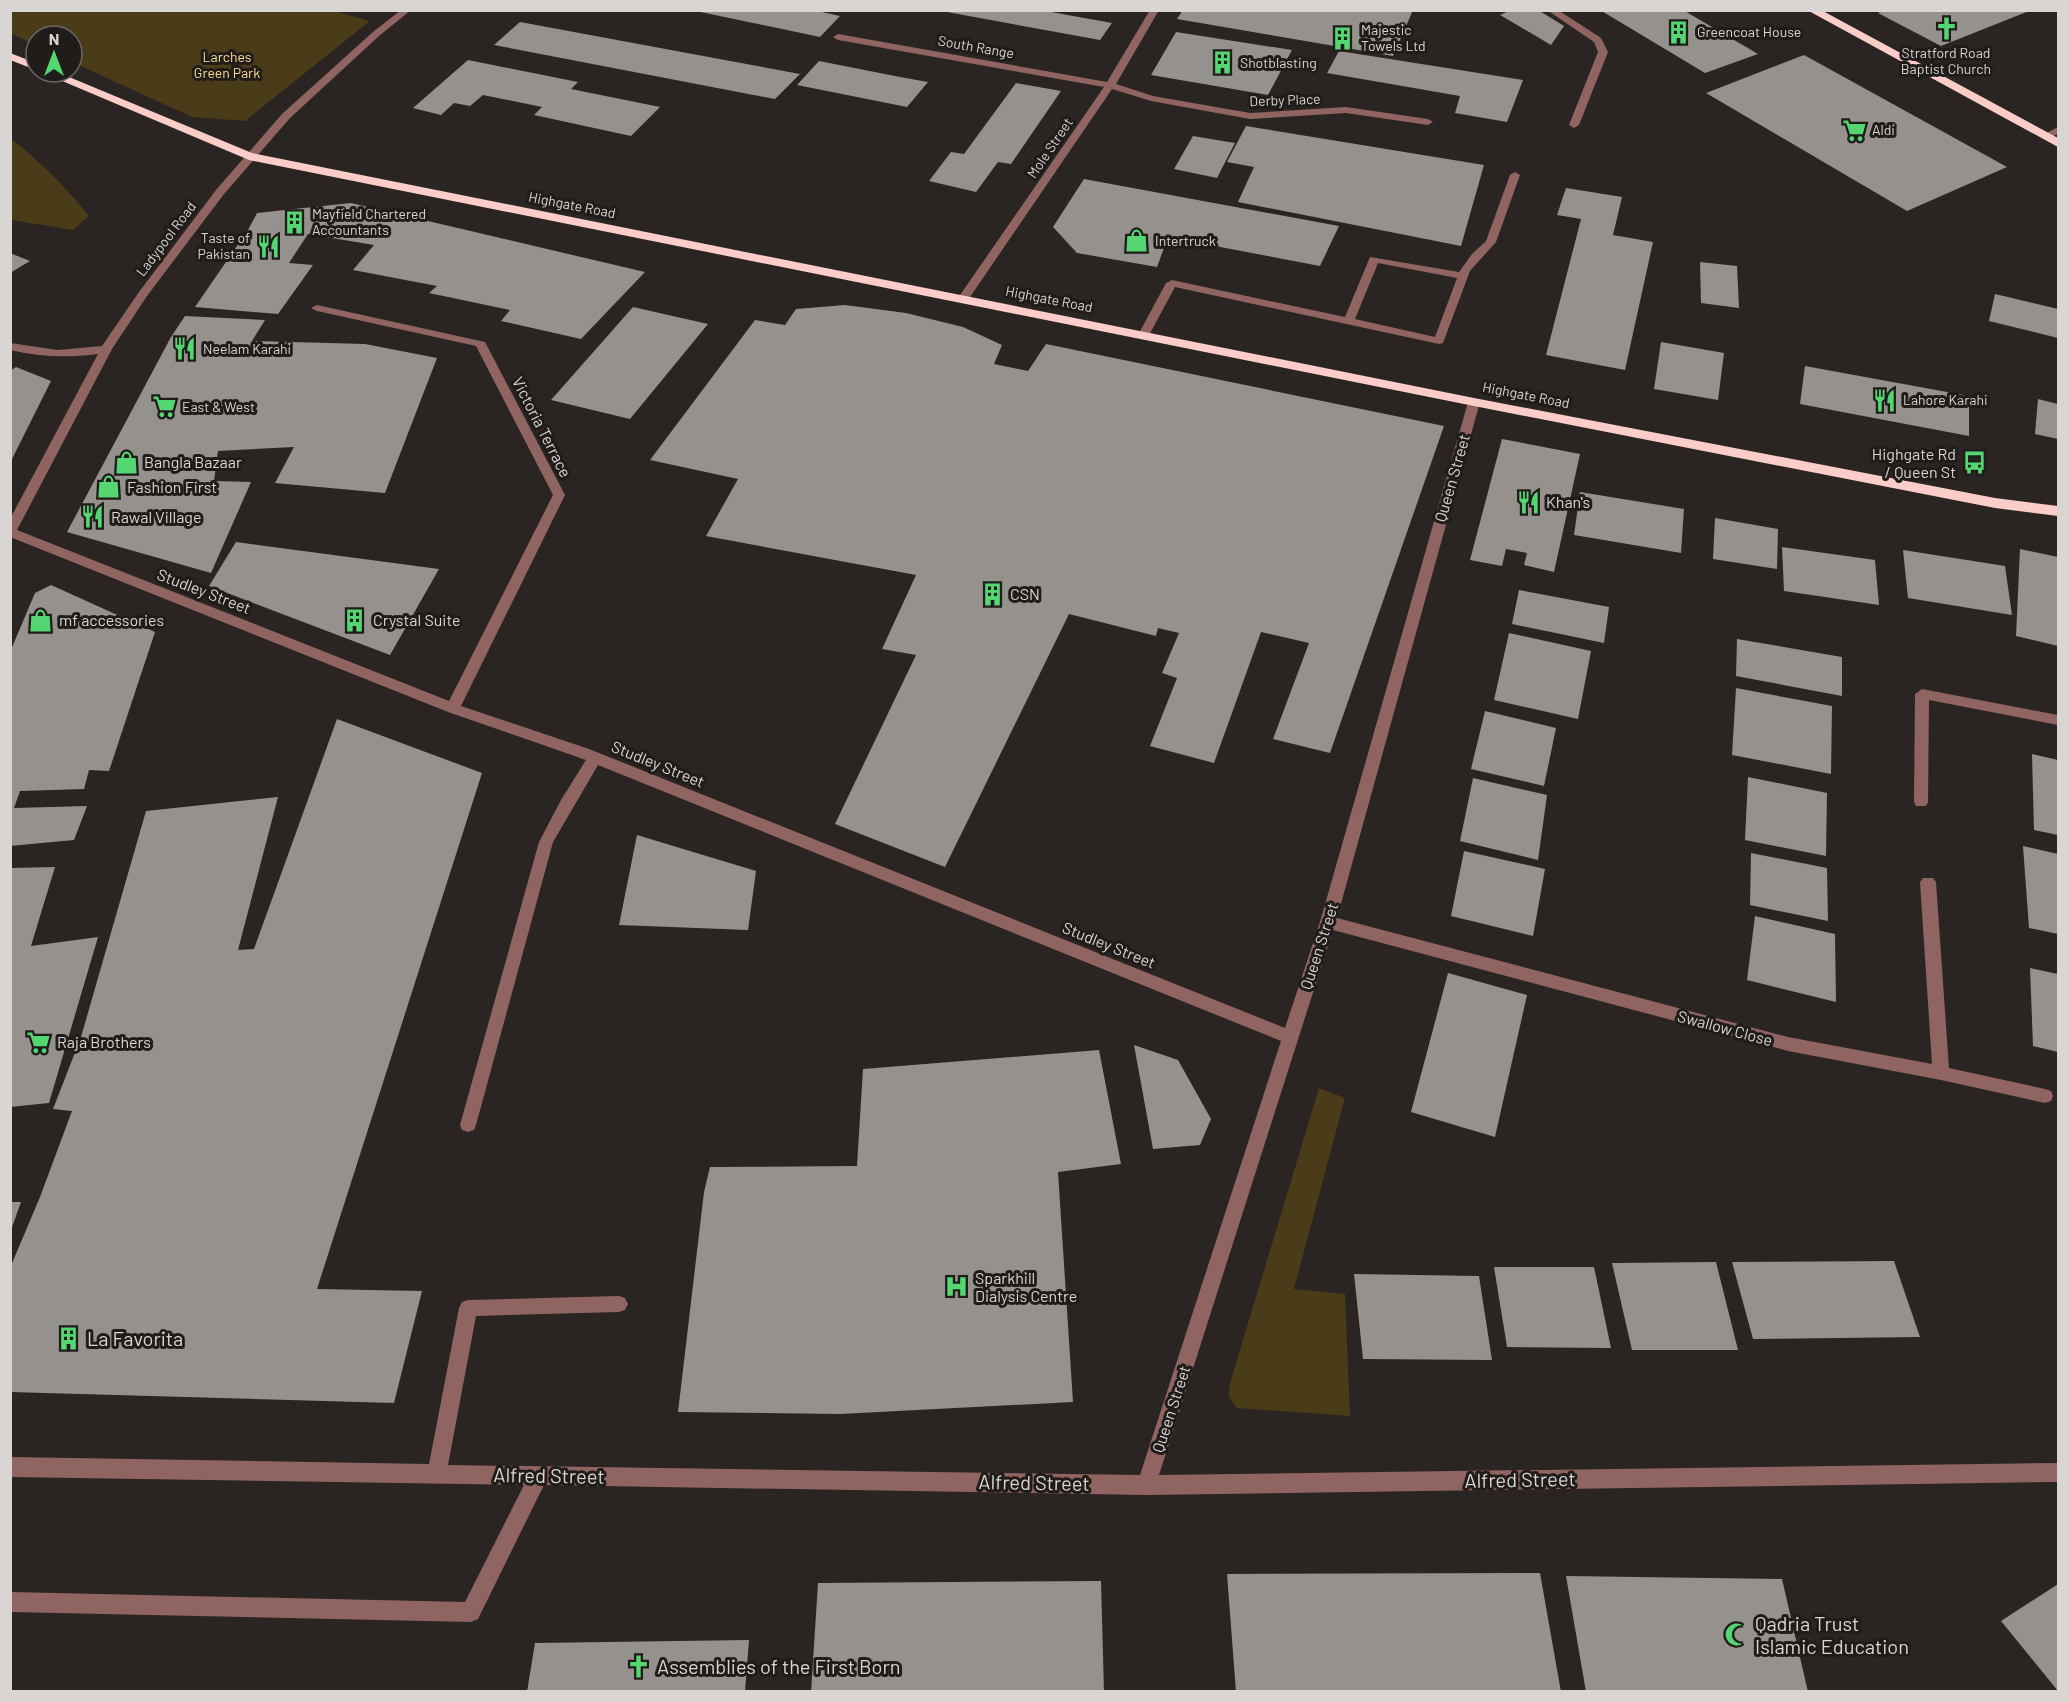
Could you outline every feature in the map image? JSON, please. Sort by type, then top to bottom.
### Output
[{"type":"highway","points":[[1812,10],[2058,143]]},
{"type":"highway","points":[[10,56],[24,62]]},
{"type":"highway","name":"Highgate Road","points":[[77,84],[249,156],[1474,402],[1983,501],[2058,511]]},
{"type":"street","name":"Ladypool Road","points":[[10,532],[106,350],[143,294],[249,156],[307,96],[376,34],[407,10]]},
{"type":"street","name":"Mole Street","points":[[964,298],[1110,85],[1155,10]]},
{"type":"street","points":[[1551,10],[1598,40],[1603,52],[1574,125]]},
{"type":"street","name":"South Range","points":[[838,37],[1110,85]]},
{"type":"street","name":"Derby Place","points":[[1110,85],[1151,98],[1250,116],[1346,110],[1428,122]]},
{"type":"street","points":[[2046,136],[2058,130]]},
{"type":"street","points":[[1144,335],[1172,283],[1439,341],[1463,276],[1476,256],[1491,242],[1515,176]]},
{"type":"street","points":[[1349,321],[1374,259],[1463,276]]},
{"type":"street","name":"Victoria Terrace","points":[[317,308],[481,344],[559,495],[453,708]]},
{"type":"street","points":[[10,346],[37,354],[61,356],[106,350]]},
{"type":"street","name":"Queen Street","points":[[1146,1485],[1328,921],[1474,402]]},
{"type":"street","name":"Studley Street","points":[[10,532],[73,559],[453,708],[595,758],[1289,1037]]},
{"type":"street","points":[[1921,802],[1923,694],[2058,720]]},
{"type":"street","points":[[468,1125],[546,842],[566,804],[595,758]]},
{"type":"street","points":[[1928,882],[1941,1073]]},
{"type":"street","name":"Swallow Close","points":[[1328,921],[1788,1044],[1941,1073],[2045,1096]]},
{"type":"street","points":[[437,1474],[468,1308],[619,1304]]},
{"type":"street","name":"Alfred Street","points":[[11,1468],[1146,1485],[2058,1473]]},
{"type":"street","points":[[10,1602],[471,1612],[539,1475]]},
{"type":"green space","name":"Larches Green Park","points":[[11,10],[330,10],[370,21],[245,121],[192,117],[84,68],[84,24],[24,24],[24,40],[11,34]]},
{"type":"green space","points":[[10,138],[52,175],[89,216],[73,230],[11,220]]},
{"type":"green space","points":[[1319,1088],[1345,1098],[1294,1289],[1345,1294],[1350,1416],[1237,1408],[1229,1397],[1230,1383]]},
{"type":"building","points":[[691,10],[813,10],[840,16],[820,37]]},
{"type":"building","points":[[936,10],[1040,10],[1112,23],[1100,40]]},
{"type":"building","name":"Majestic Towels Ltd","points":[[1183,10],[1413,10],[1393,56],[1177,19]]},
{"type":"building","points":[[1511,10],[1538,10],[1564,26],[1551,45],[1500,15]]},
{"type":"building","name":"Greencoat House","points":[[1600,10],[1683,10],[1758,54],[1705,73]]},
{"type":"building","name":"Stratford Road Baptist Church","points":[[1885,10],[2029,11],[1941,46],[1878,13]]},
{"type":"building","points":[[520,22],[800,74],[775,99],[494,45]]},
{"type":"building","name":"Shotblasting","points":[[1176,32],[1292,50],[1268,95],[1151,75]]},
{"type":"building","points":[[1339,51],[1523,80],[1507,122],[1455,113],[1460,96],[1327,73]]},
{"type":"building","name":"Aldi","points":[[1804,55],[2007,167],[1907,211],[1706,93]]},
{"type":"building","points":[[468,60],[578,82],[571,89],[660,107],[631,136],[534,115],[542,107],[483,95],[470,106],[454,103],[441,115],[413,108]]},
{"type":"building","points":[[819,61],[928,82],[907,107],[797,85]]},
{"type":"building","points":[[1016,83],[1061,91],[1011,164],[998,162],[976,192],[929,181],[951,152],[964,154]]},
{"type":"building","points":[[1246,126],[1484,165],[1461,246],[1238,202],[1254,167],[1227,162]]},
{"type":"building","points":[[1193,136],[1235,143],[1217,178],[1174,169]]},
{"type":"building","points":[[1084,179],[1339,226],[1320,266],[1168,237],[1157,267],[1077,253],[1053,227]]},
{"type":"building","points":[[1566,188],[1622,197],[1613,235],[1653,242],[1625,370],[1546,355],[1581,219],[1557,215]]},
{"type":"building","points":[[351,203],[645,272],[581,339],[501,321],[510,310],[429,293],[437,286],[353,270],[374,245],[308,234],[289,263],[313,265],[278,314],[195,307],[248,230],[257,213]]},
{"type":"building","points":[[10,253],[30,261],[10,273]]},
{"type":"building","points":[[1700,262],[1737,266],[1739,308],[1701,303]]},
{"type":"building","points":[[1995,294],[2058,309],[2058,338],[1989,321]]},
{"type":"building","name":"CSN","points":[[845,305],[906,313],[963,327],[1002,345],[994,364],[1028,371],[1046,344],[1444,426],[1330,753],[1273,739],[1309,643],[1261,632],[1214,763],[1150,746],[1177,678],[1162,673],[1179,633],[1158,628],[1156,636],[1069,614],[945,867],[835,824],[916,655],[882,649],[916,575],[706,536],[738,479],[650,460],[755,320],[785,325],[796,309]]},
{"type":"building","points":[[633,307],[708,324],[630,419],[551,400]]},
{"type":"building","points":[[185,316],[265,320],[252,341],[365,344],[437,358],[385,493],[275,483],[294,447],[218,451],[214,481],[251,482],[211,573],[67,532],[171,337]]},
{"type":"building","points":[[1661,342],[1724,353],[1718,400],[1654,389]]},
{"type":"building","name":"Lahore Karahi","points":[[1805,366],[1969,396],[1969,436],[1800,404]]},
{"type":"building","points":[[16,367],[51,381],[10,463],[10,371]]},
{"type":"building","points":[[2038,399],[2058,404],[2058,439],[2035,434]]},
{"type":"building","name":"Khan's","points":[[1502,439],[1580,454],[1554,572],[1524,565],[1527,553],[1506,549],[1502,566],[1470,560]]},
{"type":"building","points":[[1580,492],[1684,509],[1681,553],[1574,535]]},
{"type":"building","points":[[1715,518],[1778,529],[1777,569],[1713,559]]},
{"type":"building","name":"Crystal Suite","points":[[236,542],[439,569],[390,655],[209,586]]},
{"type":"building","points":[[1782,547],[1875,560],[1879,605],[1784,591]]},
{"type":"building","points":[[2020,549],[2058,557],[2058,646],[2016,636]]},
{"type":"building","points":[[1903,550],[2005,566],[2012,615],[1908,598]]},
{"type":"building","points":[[51,585],[155,632],[109,771],[89,770],[84,789],[20,791],[14,808],[87,806],[74,840],[10,846],[10,652],[35,593]]},
{"type":"building","points":[[1519,590],[1609,607],[1604,643],[1512,624]]},
{"type":"building","points":[[1509,633],[1591,651],[1578,719],[1494,700]]},
{"type":"building","points":[[1737,639],[1842,657],[1842,696],[1736,676]]},
{"type":"building","points":[[1736,688],[1832,706],[1831,774],[1732,755]]},
{"type":"building","points":[[1485,711],[1556,728],[1544,786],[1471,769]]},
{"type":"building","points":[[337,719],[482,773],[317,1289],[422,1291],[394,1403],[10,1392],[10,1268],[40,1197],[72,1111],[53,1109],[81,1037],[146,811],[278,797],[238,950],[254,949]]},
{"type":"building","points":[[2032,754],[2058,760],[2058,835],[2034,830]]},
{"type":"building","points":[[1748,777],[1827,793],[1826,856],[1745,840]]},
{"type":"building","points":[[1473,778],[1547,795],[1538,860],[1460,841]]},
{"type":"building","points":[[637,835],[756,871],[748,930],[619,925]]},
{"type":"building","points":[[2023,846],[2058,854],[2058,934],[2029,928]]},
{"type":"building","points":[[1464,851],[1545,869],[1533,936],[1451,916]]},
{"type":"building","points":[[1751,853],[1827,868],[1828,921],[1750,905]]},
{"type":"building","points":[[55,867],[31,946],[98,937],[49,1103],[10,1107],[10,868]]},
{"type":"building","points":[[1755,916],[1835,934],[1836,1002],[1747,980]]},
{"type":"building","points":[[2030,968],[2058,974],[2058,1052],[2033,1046]]},
{"type":"building","points":[[1448,973],[1527,995],[1495,1137],[1411,1112]]},
{"type":"building","points":[[1134,1045],[1178,1060],[1211,1119],[1200,1145],[1153,1149]]},
{"type":"building","name":"Sparkhill Dialysis Centre","points":[[1099,1050],[1121,1164],[1058,1172],[1073,1402],[840,1414],[678,1412],[704,1192],[710,1167],[857,1166],[863,1069]]},
{"type":"building","points":[[10,1202],[21,1202],[11,1230],[10,1230]]},
{"type":"building","points":[[1894,1261],[1920,1337],[1753,1339],[1732,1262]]},
{"type":"building","points":[[1716,1262],[1738,1350],[1632,1350],[1612,1263]]},
{"type":"building","points":[[1494,1267],[1594,1267],[1611,1348],[1507,1347]]},
{"type":"building","points":[[1354,1274],[1479,1276],[1492,1360],[1363,1359]]},
{"type":"building","points":[[1540,1573],[1561,1692],[1236,1692],[1227,1574]]},
{"type":"building","points":[[1566,1576],[1782,1579],[1808,1692],[1586,1692]]},
{"type":"building","points":[[1101,1581],[1104,1692],[811,1692],[818,1583]]},
{"type":"building","points":[[2058,1584],[2058,1691],[2001,1621]]},
{"type":"building","name":"Assemblies of the First Born","points":[[749,1640],[745,1692],[527,1692],[535,1643]]},
{"type":"place","name":"Stratford Road Baptist Church","points":[[1946,29]]},
{"type":"place","name":"Greencoat House","points":[[1679,32]]},
{"type":"place","name":"Majestic Towels Ltd","points":[[1343,38]]},
{"type":"place","name":"Shotblasting","points":[[1222,63]]},
{"type":"place","name":"Aldi","points":[[1854,130]]},
{"type":"place","name":"Mayfield Chartered Accountants","points":[[294,222]]},
{"type":"place","name":"Intertruck","points":[[1137,241]]},
{"type":"place","name":"Taste of Pakistan","points":[[268,246]]},
{"type":"place","name":"Neelam Karahi","points":[[185,349]]},
{"type":"place","name":"Lahore Karahi","points":[[1885,400]]},
{"type":"place","name":"East & West","points":[[164,407]]},
{"type":"place","name":"Bangla Bazaar","points":[[126,462]]},
{"type":"place","name":"Highgate Rd / Queen St","points":[[1974,463]]},
{"type":"place","name":"Fashion First","points":[[109,487]]},
{"type":"place","name":"Khan's","points":[[1528,502]]},
{"type":"place","name":"Rawal Village","points":[[93,517]]},
{"type":"place","name":"CSN","points":[[992,594]]},
{"type":"place","name":"mf accessories","points":[[41,620]]},
{"type":"place","name":"Crystal Suite","points":[[355,620]]},
{"type":"place","name":"Raja Brothers","points":[[39,1042]]},
{"type":"place","name":"Sparkhill Dialysis Centre","points":[[957,1287]]},
{"type":"place","name":"La Favorita","points":[[69,1339]]},
{"type":"place","name":"Qadria Trust Islamic Education","points":[[1737,1635]]},
{"type":"place","name":"Assemblies of the First Born","points":[[639,1667]]}]
